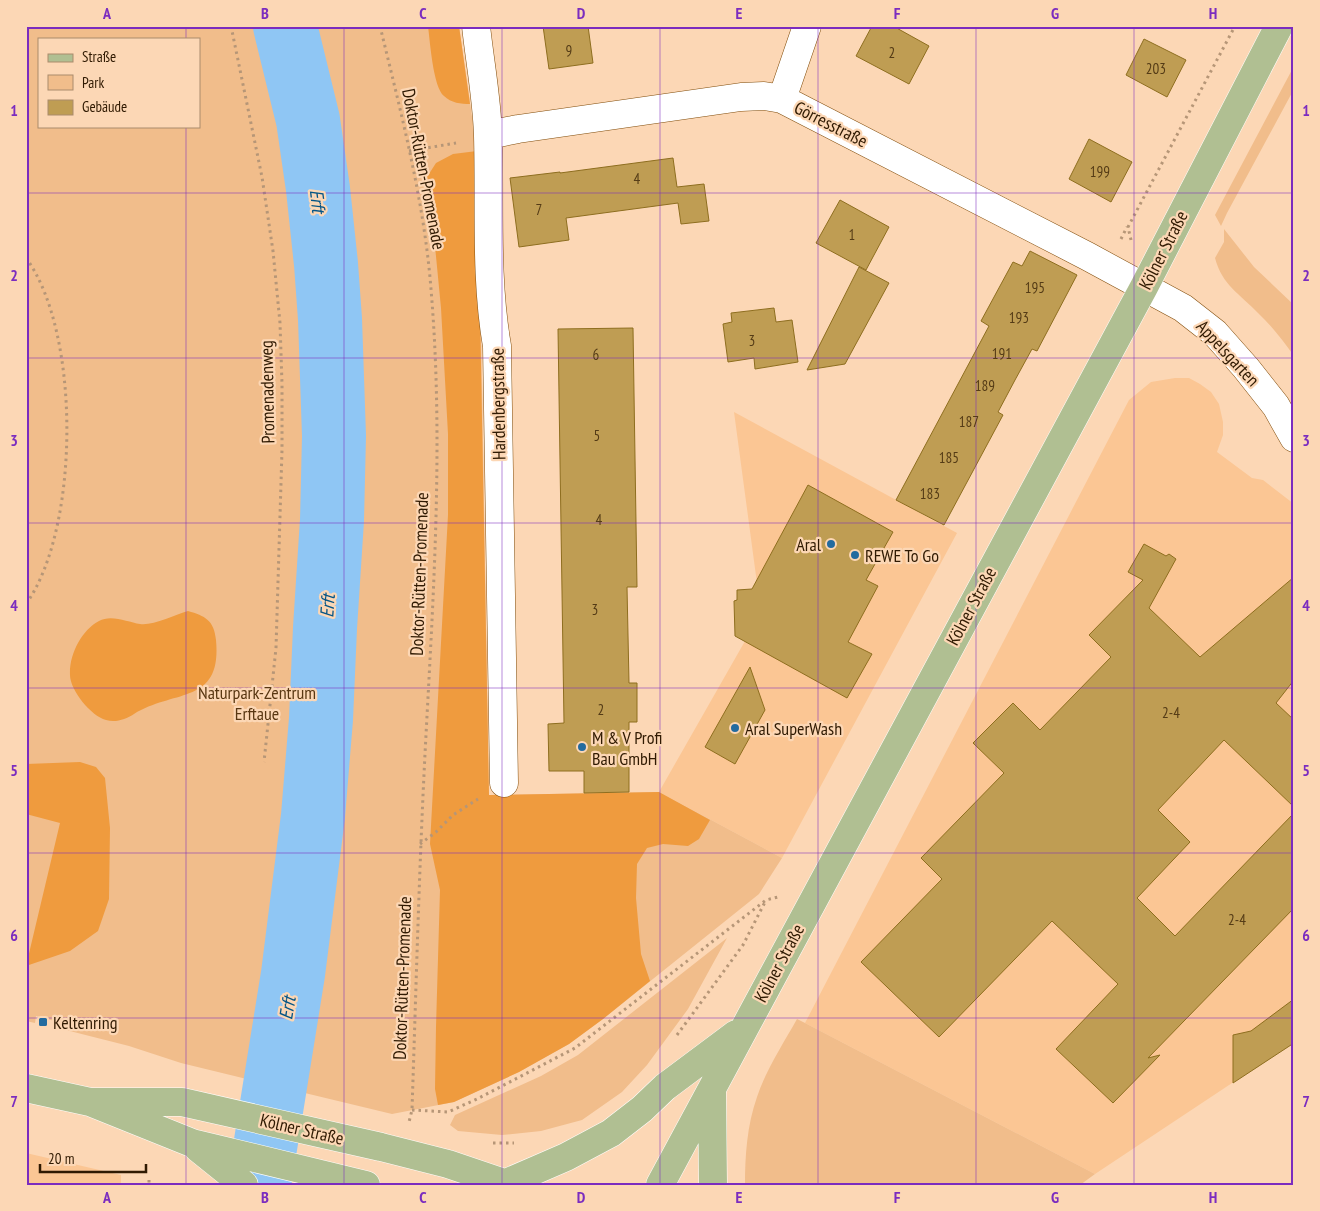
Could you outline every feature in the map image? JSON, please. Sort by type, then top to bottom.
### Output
[{"type":"main road","name":"Kölner Straße","points":[[660,1185],[1144,287],[1279,26]]},
{"type":"main road","points":[[508,1184],[566,1157],[611,1133],[642,1109],[665,1087],[743,1029]]},
{"type":"main road","points":[[712,1086],[713,1185]]},
{"type":"main road","name":"Kölner Straße","points":[[26,1088],[90,1102],[184,1140],[366,1185]]},
{"type":"main road","name":"Kölner Straße","points":[[90,1102],[182,1102],[381,1147],[448,1164],[508,1184]]},
{"type":"main road","points":[[184,1140],[244,1185]]},
{"type":"street","name":"Hardenbergstraße","points":[[476,26],[488,135],[491,311],[497,346],[504,783]]},
{"type":"street","points":[[782,99],[807,26]]},
{"type":"street","name":"Görresstraße","points":[[488,135],[741,97],[764,96],[782,99],[1144,287]]},
{"type":"street","name":"Appelsgarten","points":[[1144,287],[1182,308],[1214,333],[1246,368],[1276,406],[1294,438]]},
{"type":"path","name":"Promenadenweg","points":[[231,26],[262,177],[273,251],[280,323],[282,441],[276,648],[264,762]]},
{"type":"path","name":"Doktor-Rütten-Promenade","points":[[380,26],[420,198],[431,288],[438,434],[435,557],[420,844],[412,1110],[407,1127]]},
{"type":"path","points":[[1144,287],[1128,227],[1235,26]]},
{"type":"path","points":[[409,151],[459,143],[488,135]]},
{"type":"path","points":[[26,258],[32,266],[45,295],[61,352],[68,458],[60,516],[50,551],[43,574],[33,595],[26,604]]},
{"type":"path","points":[[420,844],[436,832],[453,814],[504,783]]},
{"type":"path","points":[[412,1110],[448,1112],[575,1048],[766,900],[743,945],[676,1036]]},
{"type":"path","points":[[486,1144],[515,1143]]},
{"type":"shaded area","points":[[428,26],[459,26],[470,104],[453,102],[440,91],[433,63]]},
{"type":"shaded area","points":[[477,151],[489,795],[659,792],[710,820],[699,839],[688,846],[663,844],[647,848],[637,864],[636,898],[641,954],[650,981],[569,1044],[519,1072],[454,1102],[438,1105],[435,1089],[440,890],[430,844],[448,515],[448,434],[441,308],[435,246],[426,191],[427,177],[436,163],[453,154]]},
{"type":"shaded area","points":[[1189,378],[1200,384],[1211,392],[1219,404],[1223,422],[1223,435],[1217,452],[1252,478],[1263,480],[1294,504],[1294,1042],[1095,1174],[805,1023],[1129,400],[1151,382]]},
{"type":"shaded area","points":[[734,412],[957,533],[782,858],[659,792],[761,613]]},
{"type":"shaded area","points":[[188,611],[208,620],[215,633],[216,661],[211,675],[204,685],[193,692],[150,706],[117,721],[100,718],[82,702],[71,681],[70,667],[74,651],[87,630],[99,621],[109,618],[145,624],[157,622]]},
{"type":"shaded area","points":[[80,762],[96,767],[105,778],[110,828],[109,899],[98,931],[70,951],[26,966],[60,823],[26,814],[26,764]]},
{"type":"shaded area","points":[[26,1153],[121,1175],[121,1185],[26,1185]]},
{"type":"green space","name":"Naturpark-Zentrum Erftaue","points":[[26,26],[459,26],[478,159],[489,795],[659,792],[782,858],[759,894],[603,1019],[569,1044],[519,1072],[454,1102],[392,1114],[181,1063],[129,1046],[58,1028],[58,1022],[36,1016],[35,1023],[26,1021]]},
{"type":"green space","points":[[1294,66],[1294,89],[1221,226],[1215,215]]},
{"type":"green space","points":[[1224,229],[1254,267],[1294,305],[1294,356],[1268,323],[1232,288],[1222,275],[1215,258],[1224,242]]},
{"type":"green space","points":[[727,938],[688,1009],[647,1065],[622,1092],[582,1120],[541,1131],[502,1135],[458,1131],[450,1125],[455,1115],[541,1076],[578,1055]]},
{"type":"green space","points":[[797,1019],[1095,1174],[1080,1185],[745,1185],[747,1141],[754,1108],[765,1077]]},
{"type":"building","points":[[543,26],[588,26],[593,63],[549,69]]},
{"type":"building","points":[[872,26],[893,26],[929,46],[909,84],[856,56]]},
{"type":"building","points":[[1144,39],[1186,60],[1167,97],[1126,75]]},
{"type":"building","points":[[1089,139],[1132,162],[1111,202],[1069,179]]},
{"type":"building","points":[[673,158],[677,187],[704,184],[709,221],[681,224],[678,203],[566,218],[569,240],[519,247],[510,178]]},
{"type":"building","points":[[840,200],[889,227],[866,270],[816,243]]},
{"type":"building","points":[[1030,251],[1077,275],[1037,351],[1032,349],[1015,380],[998,412],[1003,415],[944,525],[896,500],[989,326],[981,321],[1013,262],[1022,266]]},
{"type":"building","points":[[859,267],[889,283],[845,364],[807,370]]},
{"type":"building","points":[[774,308],[776,322],[792,320],[798,362],[755,369],[754,358],[728,362],[723,324],[732,322],[731,313]]},
{"type":"building","points":[[633,328],[637,587],[627,587],[629,683],[637,683],[637,722],[629,722],[629,792],[584,793],[584,771],[549,771],[548,724],[564,723],[558,329]]},
{"type":"building","points":[[808,485],[893,532],[866,580],[878,586],[848,642],[872,654],[847,698],[735,636],[734,601],[737,600],[737,590],[752,589]]},
{"type":"building","points":[[1144,544],[1166,556],[1169,554],[1176,559],[1149,608],[1200,657],[1294,577],[1294,680],[1276,703],[1294,720],[1294,807],[1224,740],[1158,810],[1190,842],[1137,898],[1175,936],[1294,813],[1294,908],[1148,1058],[1160,1055],[1113,1103],[1056,1049],[1118,984],[1052,921],[939,1037],[861,962],[942,879],[921,858],[1004,773],[973,743],[1013,703],[1040,730],[1111,657],[1089,635],[1143,580],[1128,572]]},
{"type":"building","name":"Aral SuperWash","points":[[750,667],[765,710],[735,764],[705,747]]},
{"type":"building","points":[[1294,999],[1294,1043],[1233,1083],[1233,1035],[1251,1031]]},
{"type":"waterway","name":"Erft","points":[[259,1185],[293,974],[313,816],[321,719],[332,520],[334,436],[330,319],[318,189],[308,120],[285,26]]},
{"type":"place","name":"Aral","points":[[831,544]]},
{"type":"place","name":"REWE To Go","points":[[855,555]]},
{"type":"place","name":"Aral SuperWash","points":[[735,728]]},
{"type":"place","name":"M & V Profi Bau GmbH","points":[[582,747]]},
{"type":"place","name":"Keltenring","points":[[43,1022]]}]
